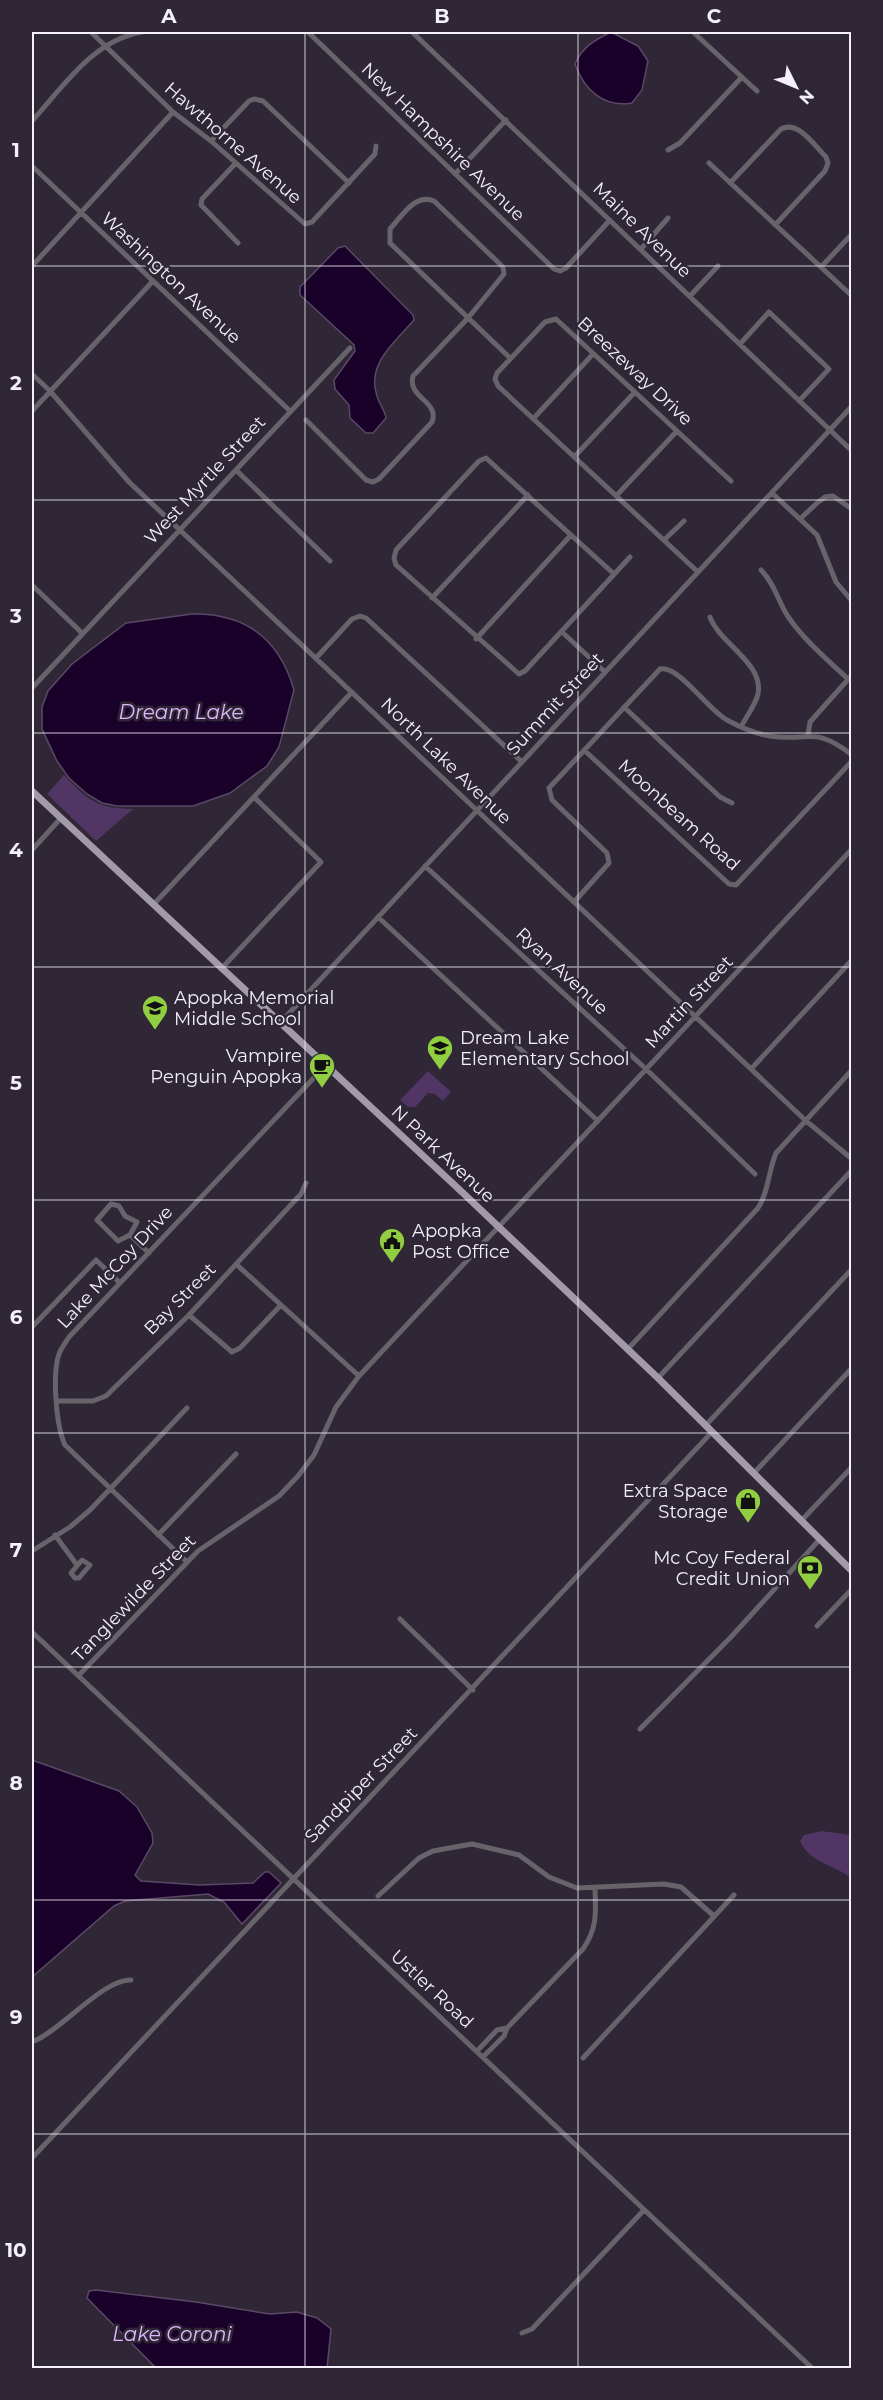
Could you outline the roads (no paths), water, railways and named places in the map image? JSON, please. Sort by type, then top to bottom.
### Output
[{"type":"main road","name":"N Park Avenue","points":[[32,791],[500,1227],[851,1568]]},
{"type":"street","name":"Hawthorne Avenue","points":[[91,32],[173,112],[211,141],[305,224],[312,222],[349,183],[375,154],[376,146]]},
{"type":"street","points":[[32,121],[104,45],[120,37],[142,32]]},
{"type":"street","name":"New Hampshire Avenue","points":[[308,32],[554,269],[560,271],[566,268],[610,220]]},
{"type":"street","name":"Maine Avenue","points":[[412,32],[852,451]]},
{"type":"street","points":[[693,32],[757,91]]},
{"type":"street","points":[[668,150],[680,143],[742,77]]},
{"type":"street","points":[[211,141],[249,101],[255,99],[263,101],[349,183]]},
{"type":"street","points":[[32,266],[173,112]]},
{"type":"street","points":[[456,174],[506,120]]},
{"type":"street","points":[[730,183],[781,129],[787,125],[794,126],[826,156],[828,164],[825,171],[775,225]]},
{"type":"street","points":[[709,163],[852,296]]},
{"type":"street","points":[[235,164],[202,199],[201,205],[238,243]]},
{"type":"street","name":"Washington Avenue","points":[[32,166],[290,411]]},
{"type":"street","points":[[306,420],[366,480],[373,482],[379,479],[432,422],[434,415],[432,407],[414,391],[411,384],[413,376],[468,318],[502,280],[503,267],[434,201],[425,198],[417,200],[390,229],[390,243],[468,318],[510,358]]},
{"type":"street","points":[[641,249],[669,218]]},
{"type":"street","points":[[821,267],[852,234]]},
{"type":"street","points":[[690,296],[718,266]]},
{"type":"street","points":[[32,411],[153,281]]},
{"type":"street","points":[[740,344],[769,312],[829,369],[799,401]]},
{"type":"street","name":"Breezeway Drive","points":[[533,419],[498,386],[495,379],[497,373],[510,358],[551,318],[556,319],[731,481]]},
{"type":"street","name":"West Myrtle Street","points":[[32,688],[350,348]]},
{"type":"street","points":[[593,354],[533,419],[698,572]]},
{"type":"street","name":"North Lake Avenue","points":[[32,374],[50,391],[129,482],[476,811],[697,1015],[805,1120],[852,1159]]},
{"type":"street","points":[[574,457],[635,392]]},
{"type":"street","name":"Summit Street","points":[[280,1023],[852,406]]},
{"type":"street","points":[[616,496],[677,431]]},
{"type":"street","points":[[614,574],[486,458],[479,461],[396,550],[394,558],[396,565],[476,639],[519,674],[525,671],[630,557]]},
{"type":"street","points":[[236,470],[330,561]]},
{"type":"street","points":[[772,492],[817,536],[836,582],[852,601]]},
{"type":"street","points":[[432,598],[528,495]]},
{"type":"street","points":[[800,519],[825,497],[833,496],[852,509]]},
{"type":"street","points":[[664,540],[684,521]]},
{"type":"street","points":[[476,639],[571,536]]},
{"type":"street","points":[[761,570],[769,578],[787,616],[801,634],[850,677],[810,722],[808,735]]},
{"type":"street","points":[[32,585],[82,633]]},
{"type":"street","points":[[316,658],[352,619],[360,616],[366,618],[522,762]]},
{"type":"street","points":[[710,617],[715,630],[752,666],[757,678],[758,694],[741,727]]},
{"type":"street","points":[[562,632],[605,672]]},
{"type":"street","points":[[574,902],[609,863],[610,859],[607,853],[554,803],[548,793],[552,783],[654,673],[668,668],[724,719],[741,727],[772,737],[808,735],[823,737],[852,755]]},
{"type":"street","points":[[153,905],[352,692]]},
{"type":"street","points":[[624,707],[720,797],[732,803]]},
{"type":"street","name":"Moonbeam Road","points":[[584,750],[729,884],[736,885],[852,761]]},
{"type":"street","points":[[221,969],[321,862],[255,798]]},
{"type":"street","points":[[32,850],[60,819]]},
{"type":"street","name":"Martin Street","points":[[500,1227],[852,849]]},
{"type":"street","name":"Ryan Avenue","points":[[425,866],[647,1070],[755,1174]]},
{"type":"street","points":[[378,917],[598,1121]]},
{"type":"street","points":[[751,1069],[852,960]]},
{"type":"street","name":"Lake McCoy Drive","points":[[187,1562],[65,1445],[59,1433],[57,1401],[59,1354],[69,1337],[326,1065]]},
{"type":"street","points":[[628,1349],[758,1208],[767,1194],[771,1167],[776,1153],[852,1070]]},
{"type":"street","points":[[658,1378],[852,1170]]},
{"type":"street","name":"Bay Street","points":[[57,1401],[93,1401],[106,1396],[189,1315],[301,1194],[306,1183]]},
{"type":"street","points":[[111,1204],[119,1206],[125,1216],[137,1222],[130,1234],[118,1241],[114,1240],[98,1223],[98,1217],[111,1204]]},
{"type":"street","name":"Tanglewilde Street","points":[[79,1676],[187,1562],[212,1539],[279,1496],[298,1476],[314,1455],[336,1407],[359,1376],[500,1227]]},
{"type":"street","points":[[130,1234],[149,1253]]},
{"type":"street","points":[[32,1327],[96,1260],[120,1283]]},
{"type":"street","points":[[236,1264],[359,1376]]},
{"type":"street","points":[[706,1425],[852,1269]]},
{"type":"street","points":[[189,1315],[232,1352],[240,1348],[280,1305]]},
{"type":"street","points":[[754,1473],[852,1368]]},
{"type":"street","points":[[32,1551],[76,1522],[111,1490],[187,1408]]},
{"type":"street","name":"Sandpiper Street","points":[[32,2158],[292,1878],[473,1690],[712,1432]]},
{"type":"street","points":[[158,1535],[236,1454]]},
{"type":"street","points":[[801,1521],[852,1467]]},
{"type":"street","points":[[55,1535],[77,1565]]},
{"type":"street","points":[[640,1729],[731,1637],[820,1539]]},
{"type":"street","points":[[817,1626],[852,1588]]},
{"type":"street","points":[[400,1619],[473,1690]]},
{"type":"street","name":"Ustler Road","points":[[32,1632],[812,2368]]},
{"type":"street","points":[[378,1896],[418,1858],[433,1851],[472,1844],[519,1855],[561,1883],[577,1888],[673,1885],[688,1891],[714,1916]]},
{"type":"street","points":[[483,2057],[504,2037],[507,2028],[583,1949],[592,1936],[596,1926],[595,1889]]},
{"type":"street","points":[[583,2058],[734,1895]]},
{"type":"street","points":[[32,2042],[62,2025],[112,1985],[122,1980],[131,1980]]},
{"type":"street","points":[[477,2051],[497,2030],[507,2028]]},
{"type":"street","points":[[490,2037],[496,2044]]},
{"type":"street","points":[[522,2333],[532,2329],[645,2210]]},
{"type":"water","points":[[611,32],[638,46],[648,61],[642,90],[632,103],[613,103],[596,95],[584,82],[575,64],[585,49],[594,41]]},
{"type":"water","points":[[345,246],[413,315],[414,320],[384,354],[375,374],[378,399],[386,418],[373,433],[366,433],[350,418],[349,405],[335,389],[334,380],[355,351],[354,345],[300,295],[300,287],[338,248]]},
{"type":"water","name":"Dream Lake","points":[[192,614],[228,618],[244,624],[257,632],[279,656],[294,690],[279,747],[267,766],[230,793],[193,806],[117,806],[102,803],[87,794],[69,778],[57,761],[42,729],[42,707],[48,691],[72,664],[126,623]]},
{"type":"water","points":[[32,1760],[119,1791],[137,1807],[152,1833],[153,1843],[135,1875],[141,1881],[200,1885],[253,1883],[265,1872],[269,1872],[281,1883],[242,1924],[224,1902],[208,1894],[125,1901],[114,1906],[32,1977]]},
{"type":"water","name":"Lake Coroni","points":[[96,2290],[270,2314],[297,2312],[317,2318],[331,2329],[327,2368],[156,2368],[87,2298],[89,2291]]},
{"type":"place","name":"Apopka Memorial Middle School","points":[[155,1031]]},
{"type":"place","name":"Dream Lake Elementary School","points":[[440,1071]]},
{"type":"place","name":"Vampire Penguin Apopka","points":[[322,1089]]},
{"type":"place","name":"Apopka Post Office","points":[[392,1264]]},
{"type":"place","name":"Extra Space Storage","points":[[748,1524]]},
{"type":"place","name":"Mc Coy Federal Credit Union","points":[[810,1591]]}]
